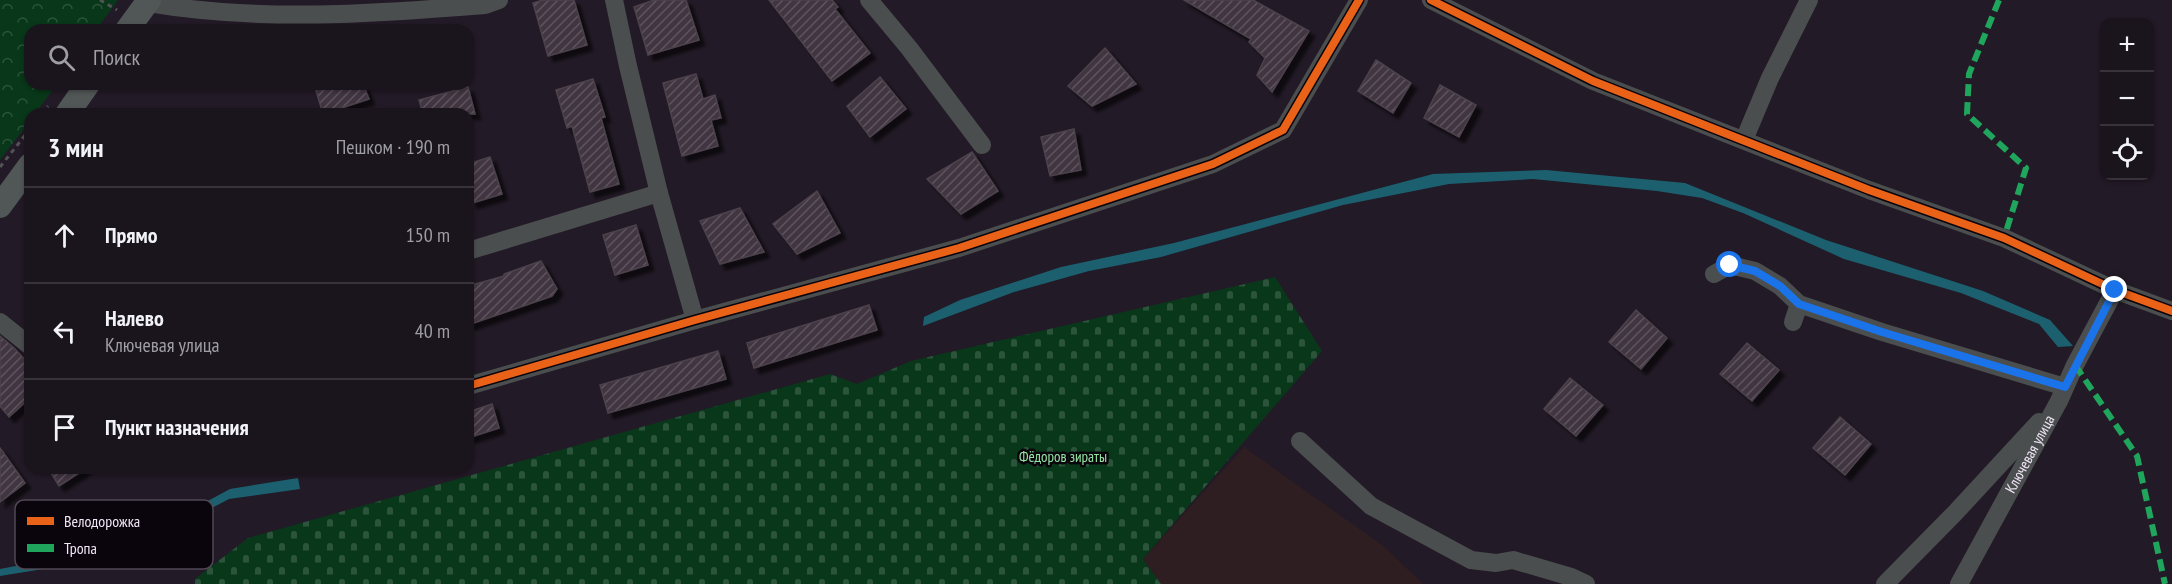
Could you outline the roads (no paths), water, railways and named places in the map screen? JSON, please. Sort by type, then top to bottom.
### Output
[{"type":"main road","points":[[123,20],[148,1]]},
{"type":"main road","points":[[71,108],[84,90]]},
{"type":"main road","points":[[0,206],[24,173]]},
{"type":"street","points":[[148,1],[186,9],[236,14],[388,12],[485,4],[499,0]]},
{"type":"street","points":[[614,0],[659,193],[695,320]]},
{"type":"street","points":[[869,0],[909,48],[982,145]]},
{"type":"street","points":[[474,384],[695,320],[959,248],[1202,167],[1233,154],[1283,130],[1359,0]]},
{"type":"street","points":[[1431,0],[1593,81],[1869,190],[2004,238],[2115,290],[2172,310]]},
{"type":"street","points":[[1744,140],[1770,78],[1809,0]]},
{"type":"street","points":[[474,249],[659,193]]},
{"type":"street","points":[[1714,274],[1730,265],[1755,271],[1780,286],[1799,304],[2062,394],[1954,514],[1885,584]]},
{"type":"street","name":"Ключевая улица","points":[[1959,584],[2062,394],[2115,290]]},
{"type":"street","points":[[1793,322],[1799,304]]},
{"type":"street","points":[[0,322],[24,341]]},
{"type":"street","points":[[1299,441],[1371,506],[1471,560],[1496,562],[1513,560],[1571,577],[1586,584]]},
{"type":"water","points":[[1546,170],[1685,183],[1826,240],[1983,291],[2050,320],[2073,346],[2058,347],[2039,324],[1961,293],[1844,259],[1743,213],[1702,198],[1657,191],[1533,179],[1449,184],[1343,205],[1161,257],[1089,271],[1014,292],[923,326],[924,317],[960,300],[1061,267],[1174,243],[1433,174]]},
{"type":"water","points":[[298,478],[300,489],[229,499],[213,507],[213,500],[210,500],[230,489]]},
{"type":"water","points":[[15,566],[15,569],[44,569],[0,576],[0,569]]},
{"type":"park label","name":"Фёдоров зираты","points":[[1063,457]]}]
